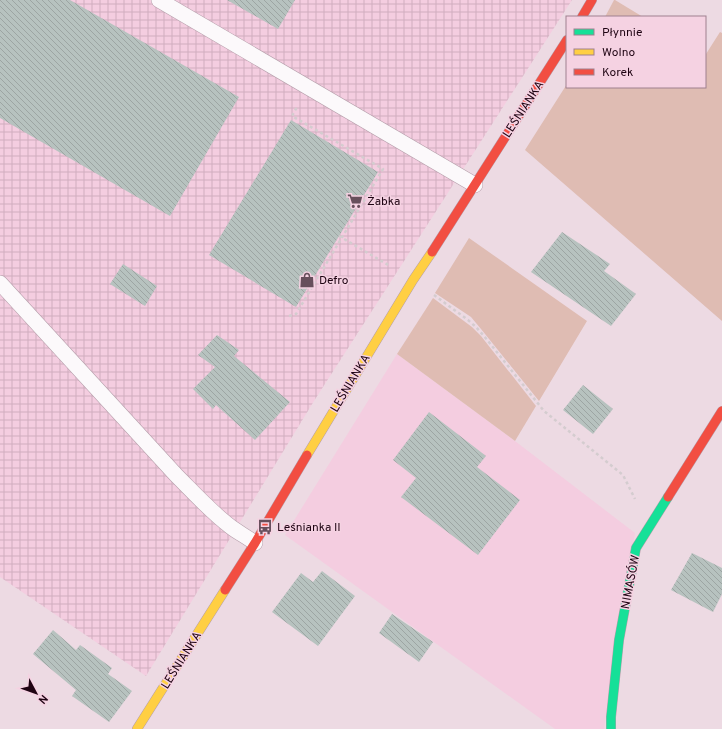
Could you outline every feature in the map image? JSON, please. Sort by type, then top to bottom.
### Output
[{"type":"street","points":[[583,16],[592,0]]},
{"type":"street","name":"LEŚNIANKA","points":[[138,729],[255,543],[286,489],[413,280],[566,42]]},
{"type":"street","name":"NIMASÓW","points":[[611,729],[619,640],[636,548],[722,411]]},
{"type":"lane","points":[[159,0],[475,185]]},
{"type":"lane","points":[[0,283],[176,475],[231,527],[255,543]]},
{"type":"path","points":[[289,316],[296,314],[340,237],[383,169],[292,116],[308,87]]},
{"type":"path","points":[[340,237],[392,267]]},
{"type":"path","points":[[413,280],[476,327],[544,411],[623,474],[643,513],[652,522]]},
{"type":"shaded area","points":[[0,0],[572,0],[314,401],[146,676],[0,577]]},
{"type":"shaded area","points":[[615,0],[641,16],[606,16]]},
{"type":"shaded area","points":[[720,32],[722,33],[722,321],[525,150],[566,86],[566,88],[706,88],[706,54]]},
{"type":"shaded area","points":[[469,238],[587,321],[539,401],[471,317],[435,293]]},
{"type":"shaded area","points":[[433,298],[472,327],[481,336],[536,406],[515,441],[397,354]]},
{"type":"shaded area","points":[[397,354],[515,441],[635,533],[604,729],[555,729],[285,535]]},
{"type":"building","points":[[0,0],[70,0],[239,97],[170,216],[0,118]]},
{"type":"building","points":[[227,0],[295,0],[278,29]]},
{"type":"building","points":[[291,120],[378,172],[296,307],[209,255]]},
{"type":"building","points":[[562,232],[610,264],[604,271],[636,294],[611,326],[531,272]]},
{"type":"building","points":[[123,264],[157,286],[145,306],[110,284]]},
{"type":"building","points":[[217,335],[239,350],[234,356],[290,402],[255,440],[216,405],[213,409],[193,389],[215,367],[198,355]]},
{"type":"building","points":[[583,385],[613,409],[593,434],[563,410]]},
{"type":"building","points":[[429,412],[486,456],[477,467],[520,500],[478,555],[401,497],[416,478],[393,460]]},
{"type":"building","points":[[692,553],[722,568],[722,594],[713,612],[671,590]]},
{"type":"building","points":[[322,571],[355,596],[318,646],[272,612],[301,573],[313,582]]},
{"type":"building","points":[[392,614],[433,642],[419,662],[379,633]]},
{"type":"building","points":[[53,630],[76,650],[80,645],[112,668],[108,674],[132,691],[109,722],[72,696],[76,690],[33,654]]},
{"type":"traffic: fast","points":[[611,729],[619,640],[636,548],[668,497]]},
{"type":"traffic: slow","points":[[307,455],[413,280],[432,252]]},
{"type":"traffic: slow","points":[[137,729],[225,590]]},
{"type":"traffic: jam","points":[[583,16],[592,0]]},
{"type":"traffic: jam","points":[[432,252],[566,42]]},
{"type":"traffic: jam","points":[[668,497],[722,411]]},
{"type":"traffic: jam","points":[[225,590],[255,543],[307,455]]},
{"type":"place","name":"Żabka","points":[[355,201]]},
{"type":"place","name":"Defro","points":[[307,280]]},
{"type":"place","name":"Leśnianka II","points":[[265,527]]}]
